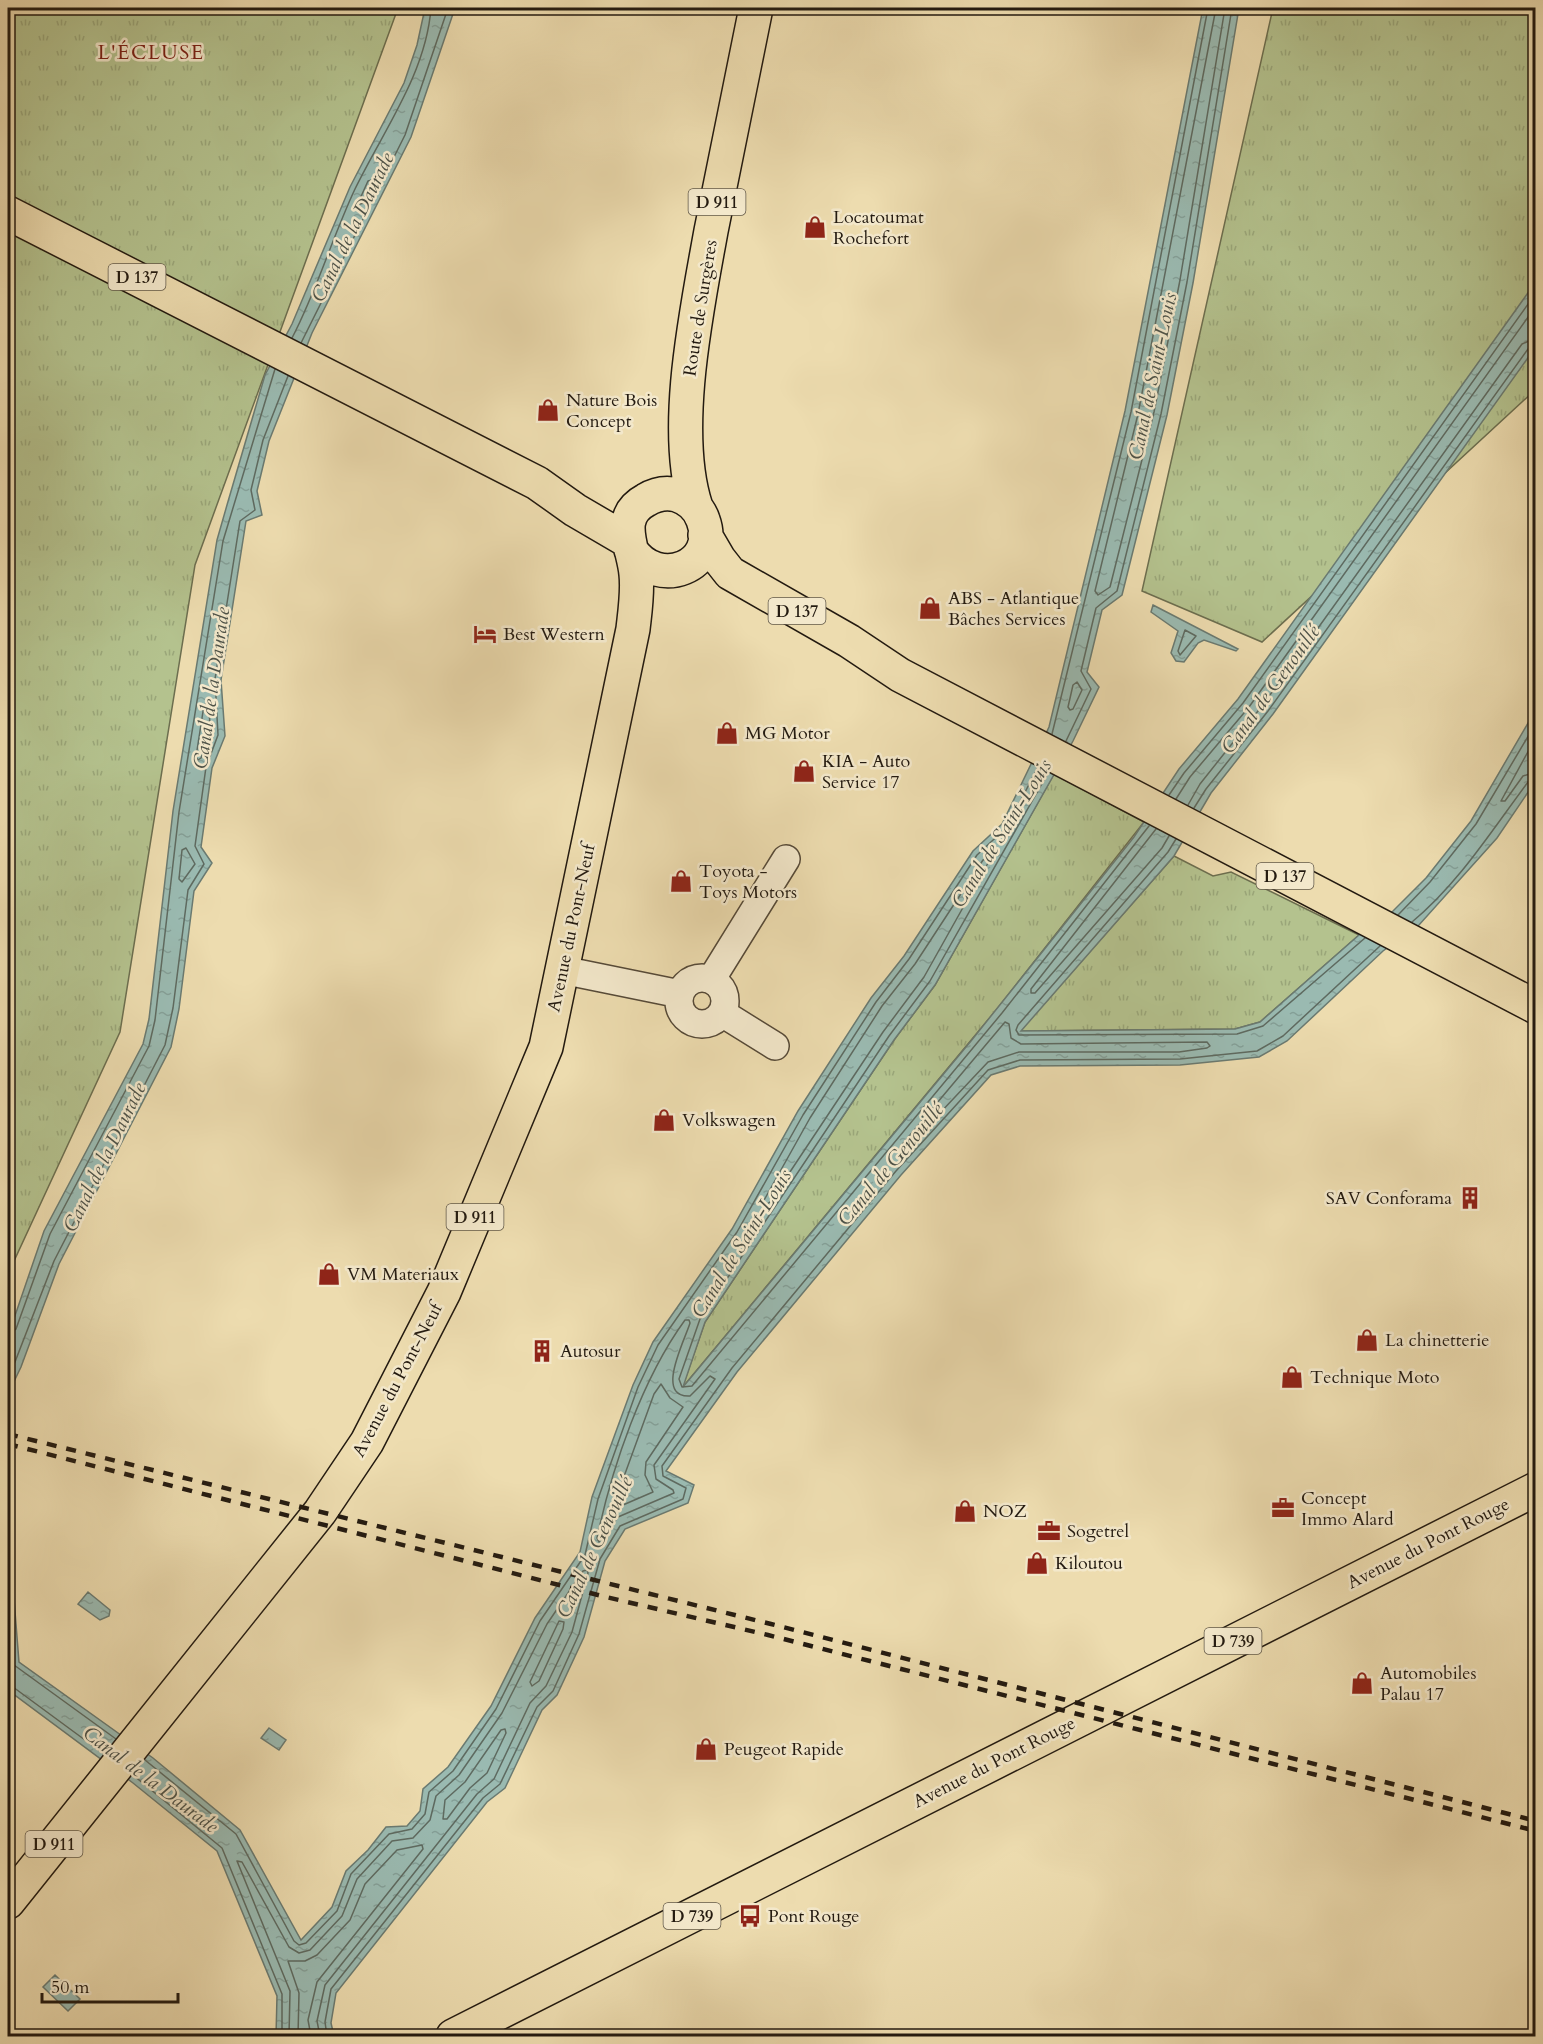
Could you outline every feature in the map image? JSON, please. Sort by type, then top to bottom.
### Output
[{"type":"main road","name":"Route de Surgères","points":[[687,398],[699,297],[756,8]]},
{"type":"main road","name":"D 137","points":[[8,213],[537,483],[629,545]]},
{"type":"main road","name":"D 911","points":[[648,499],[668,460],[687,398]]},
{"type":"main road","name":"D 911","points":[[687,398],[690,489],[701,521]]},
{"type":"main road","name":"D 137","points":[[537,483],[596,500],[648,499]]},
{"type":"main road","points":[[676,495],[701,521],[699,555],[676,570],[647,567],[629,545],[629,519],[648,499],[676,495]]},
{"type":"main road","name":"D 137","points":[[701,521],[719,559],[730,573],[849,640],[900,675],[1536,1007]]},
{"type":"main road","name":"D 911","points":[[629,545],[636,572],[633,629]]},
{"type":"main road","name":"D 911","points":[[633,629],[676,570]]},
{"type":"main road","name":"D 137","points":[[676,570],[824,651],[900,675]]},
{"type":"main road","name":"Avenue du Pont-Neuf","points":[[8,1902],[313,1522],[367,1442],[444,1292],[546,1047],[633,629]]},
{"type":"main road","name":"Avenue du Pont Rouge","points":[[453,2037],[1536,1489]]},
{"type":"street","points":[[711,980],[786,859]]},
{"type":"street","points":[[562,970],[680,994]]},
{"type":"street","points":[[704,978],[711,980],[723,990],[725,998],[722,1013],[711,1023],[704,1025],[689,1021],[680,1009],[680,994],[689,982],[704,978]]},
{"type":"street","points":[[722,1013],[775,1046]]},
{"type":"green space","points":[[8,8],[398,8],[195,565],[120,1032],[8,1274]]},
{"type":"green space","points":[[1273,8],[1535,8],[1535,390],[1262,642],[1142,591]]},
{"type":"green space","points":[[1054,774],[1144,822],[997,1009],[682,1388],[705,1322],[894,1040],[935,985]]},
{"type":"green space","points":[[1174,856],[1213,876],[1231,872],[1359,935],[1260,1022],[1235,1029],[1020,1031]]},
{"type":"water","name":"Canal de la Daurade","points":[[425,8],[455,8],[411,137],[312,333],[269,441],[257,491],[262,515],[246,521],[221,680],[225,736],[212,768],[201,847],[212,863],[194,891],[179,1009],[171,1047],[59,1264],[21,1367],[8,1394],[8,1336],[44,1231],[143,1044],[149,1019],[173,811],[217,540],[265,375],[292,324],[350,187],[404,83],[417,45]]},
{"type":"water","points":[[1203,8],[1239,8],[1193,283],[1167,415],[1122,595],[1102,610],[1087,672],[1099,687],[1073,741],[935,985],[894,1040],[705,1322],[683,1387],[971,1041],[1134,837],[1179,769],[1238,699],[1535,283],[1535,348],[1273,714],[1211,793],[1174,856],[1021,1031],[1235,1029],[1260,1022],[1359,935],[1393,911],[1426,878],[1471,821],[1535,711],[1535,782],[1497,838],[1419,925],[1383,951],[1287,1041],[1259,1057],[1180,1065],[1020,1066],[991,1075],[901,1175],[737,1372],[666,1471],[694,1485],[688,1503],[625,1529],[605,1561],[584,1637],[557,1695],[542,1710],[505,1788],[487,1802],[336,1993],[331,2023],[334,2036],[276,2036],[277,1996],[217,1851],[133,1783],[8,1690],[8,1523],[19,1662],[153,1758],[240,1830],[301,1940],[332,1907],[346,1871],[368,1850],[386,1827],[407,1826],[420,1811],[423,1789],[448,1767],[491,1706],[535,1618],[580,1552],[592,1497],[633,1385],[653,1342],[732,1229],[798,1111],[871,998],[904,956],[973,851],[1002,824],[1049,727],[1125,411]]},
{"type":"water","points":[[1153,605],[1238,649],[1236,651],[1204,640],[1198,643],[1184,662],[1176,661],[1171,653],[1178,631],[1151,612]]},
{"type":"water","points":[[88,1592],[110,1610],[109,1616],[100,1620],[78,1604]]},
{"type":"water","points":[[269,1728],[286,1740],[279,1750],[261,1738]]},
{"type":"water","points":[[55,1975],[80,1999],[68,2011],[43,1987]]},
{"type":"railway","points":[[8,1434],[771,1624],[1536,1821]]},
{"type":"railway","points":[[8,1444],[1536,1831]]},
{"type":"place","name":"Locatoumat Rochefort","points":[[815,227]]},
{"type":"place","name":"Nature Bois Concept","points":[[548,410]]},
{"type":"place","name":"ABS - Atlantique Bâches Services","points":[[930,608]]},
{"type":"place","name":"Best Western","points":[[485,634]]},
{"type":"place","name":"MG Motor","points":[[727,733]]},
{"type":"place","name":"KIA - Auto Service 17","points":[[804,771]]},
{"type":"place","name":"Toyota - Toys Motors","points":[[681,881]]},
{"type":"place","name":"Volkswagen","points":[[664,1120]]},
{"type":"place","name":"SAV Conforama","points":[[1470,1198]]},
{"type":"place","name":"VM Materiaux","points":[[329,1274]]},
{"type":"place","name":"La chinetterie","points":[[1367,1340]]},
{"type":"place","name":"Autosur","points":[[542,1351]]},
{"type":"place","name":"Technique Moto","points":[[1292,1377]]},
{"type":"place","name":"Concept Immo Alard","points":[[1283,1508]]},
{"type":"place","name":"NOZ","points":[[965,1511]]},
{"type":"place","name":"Sogetrel","points":[[1049,1531]]},
{"type":"place","name":"Kiloutou","points":[[1037,1563]]},
{"type":"place","name":"Automobiles Palau 17","points":[[1362,1683]]},
{"type":"place","name":"Peugeot Rapide","points":[[706,1749]]},
{"type":"place","name":"Pont Rouge","points":[[750,1916]]},
{"type":"district","name":"L'ÉCLUSE","points":[[151,52]]},
{"type":"water label","name":"Canal de Saint-Louis","points":[[1152,376]]},
{"type":"water label","name":"Canal de Genouillé","points":[[1270,689]]},
{"type":"water label","name":"Canal de Saint-Louis","points":[[1001,833]]},
{"type":"water label","name":"Canal de Genouillé","points":[[890,1164]]},
{"type":"water label","name":"Canal de Saint-Louis","points":[[741,1243]]},
{"type":"water label","name":"Canal de Genouillé","points":[[594,1547]]}]
